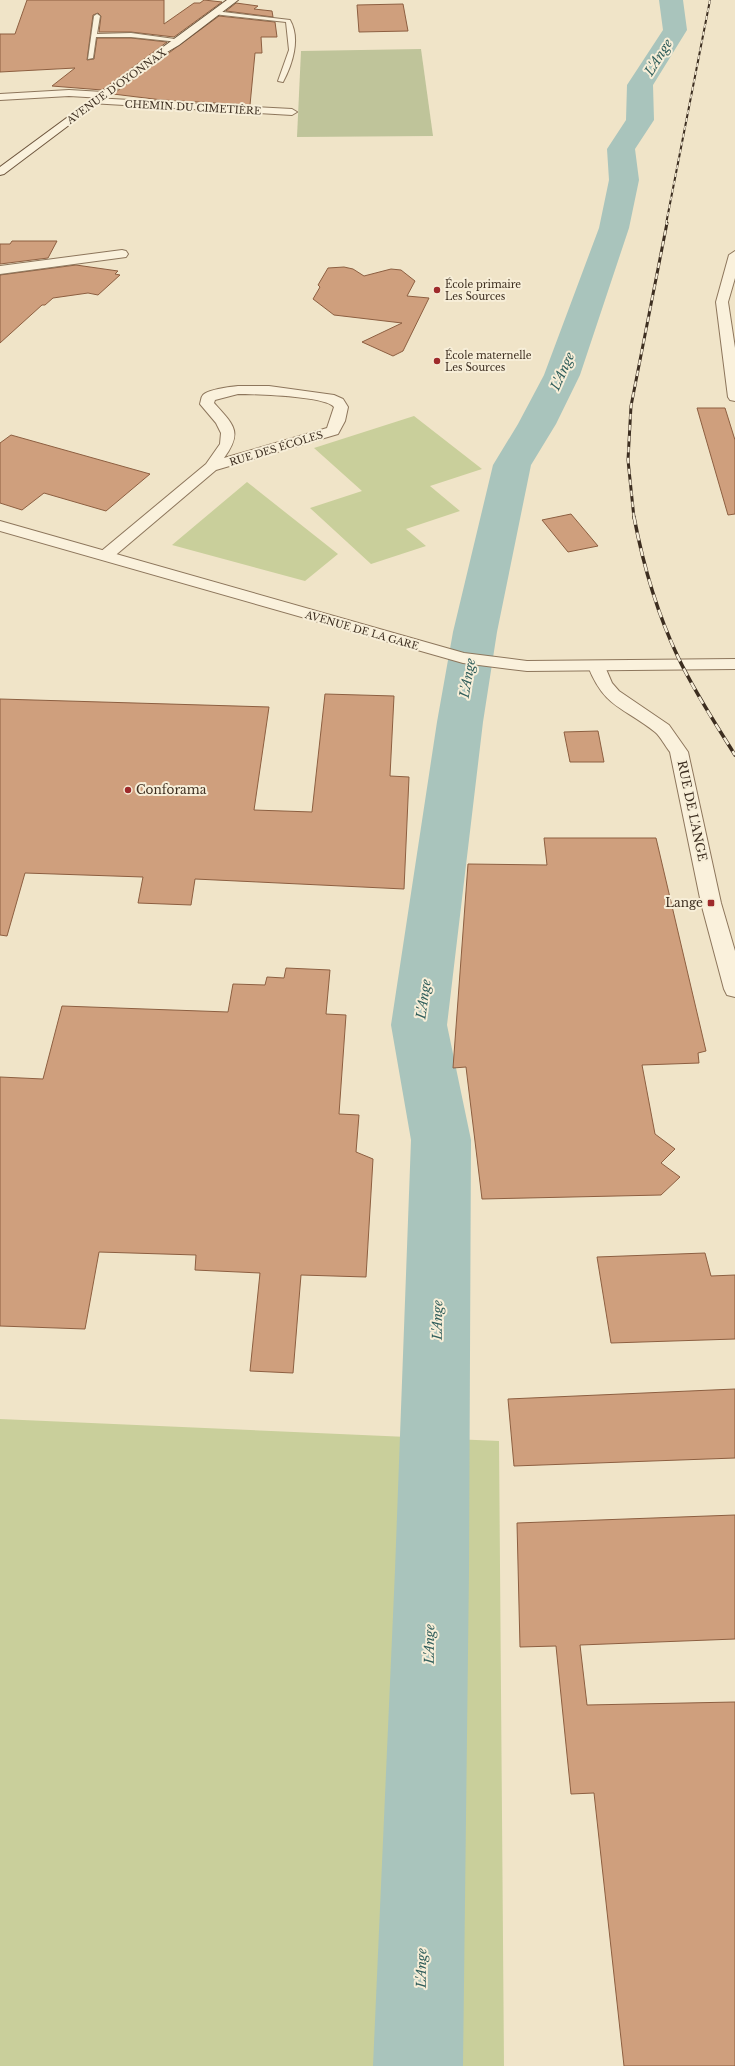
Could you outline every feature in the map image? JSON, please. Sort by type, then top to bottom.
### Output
[{"type":"street","name":"AVENUE D'OYONNAX","points":[[0,172],[232,0]]},
{"type":"street","points":[[0,97],[69,93],[103,95]]},
{"type":"street","name":"CHEMIN DU CIMETIÈRE","points":[[94,101],[284,111]]},
{"type":"street","points":[[0,270],[122,254]]},
{"type":"street","points":[[735,255],[722,302],[735,397]]},
{"type":"street","name":"RUE DES ÉCOLES","points":[[105,556],[211,467],[227,444],[228,433],[223,422],[209,409],[206,404],[209,397],[237,389],[255,389],[329,398],[338,402],[342,407],[333,431],[211,467]]},
{"type":"street","name":"AVENUE DE LA GARE","points":[[0,526],[434,650],[493,663],[527,666],[735,664]]},
{"type":"street","name":"RUE DE L'ANGE","points":[[597,666],[604,684],[613,695],[664,729],[679,752],[711,903],[735,989]]},
{"type":"lane","points":[[215,13],[288,21],[293,37],[293,46],[289,66],[281,81]]},
{"type":"lane","points":[[90,58],[97,16]]},
{"type":"lane","points":[[94,36],[131,35],[179,40]]},
{"type":"green space","points":[[421,49],[433,136],[297,137],[301,51]]},
{"type":"green space","points":[[414,416],[482,469],[430,486],[460,511],[406,529],[426,546],[371,564],[310,508],[362,491],[314,448]]},
{"type":"green space","points":[[247,482],[338,554],[305,581],[172,545]]},
{"type":"green space","points":[[0,1419],[499,1441],[504,2066],[0,2066]]},
{"type":"building","points":[[27,0],[164,0],[164,24],[194,3],[200,3],[204,0],[222,2],[174,37],[131,32],[99,32],[101,16],[98,13],[93,15],[87,60],[94,59],[97,38],[131,38],[167,42],[102,90],[52,86],[75,68],[0,72],[0,34],[15,34]]},
{"type":"building","points":[[236,3],[258,6],[254,9],[272,11],[273,17],[226,11]]},
{"type":"building","points":[[403,4],[408,31],[359,32],[357,5]]},
{"type":"building","points":[[219,16],[275,22],[277,37],[261,37],[262,53],[255,53],[250,105],[162,100],[113,94]]},
{"type":"building","points":[[12,241],[57,241],[48,258],[0,264],[0,244],[10,244]]},
{"type":"building","points":[[76,265],[118,271],[115,274],[120,275],[98,295],[88,293],[53,298],[45,305],[42,305],[0,343],[0,275]]},
{"type":"building","points":[[344,267],[353,269],[364,276],[391,269],[401,270],[415,281],[407,296],[429,298],[403,351],[393,356],[362,342],[402,323],[334,315],[313,299],[320,287],[318,285],[328,268]]},
{"type":"building","points":[[697,408],[725,408],[735,440],[735,514],[728,515]]},
{"type":"building","points":[[11,435],[150,474],[106,511],[44,493],[22,510],[0,503],[0,443]]},
{"type":"building","points":[[571,514],[598,546],[568,552],[542,520]]},
{"type":"building","name":"Conforama","points":[[325,694],[394,696],[390,776],[409,777],[404,889],[195,879],[191,905],[138,903],[143,877],[25,873],[7,936],[0,935],[0,699],[269,707],[254,810],[312,812]]},
{"type":"building","points":[[598,731],[604,762],[570,762],[564,732]]},
{"type":"building","points":[[544,838],[656,838],[706,1051],[698,1053],[699,1063],[642,1065],[655,1134],[675,1149],[661,1163],[680,1177],[661,1195],[482,1199],[466,1067],[453,1068],[468,864],[547,865]]},
{"type":"building","points":[[286,968],[330,970],[326,1014],[346,1015],[339,1114],[359,1115],[356,1152],[373,1159],[366,1277],[301,1275],[293,1373],[250,1371],[260,1273],[195,1270],[196,1255],[99,1252],[85,1329],[0,1326],[0,1077],[43,1079],[62,1006],[228,1012],[233,984],[265,985],[267,977],[284,978]]},
{"type":"building","points":[[705,1253],[711,1276],[735,1275],[735,1339],[611,1343],[597,1257]]},
{"type":"building","points":[[735,1389],[735,1458],[514,1466],[508,1399]]},
{"type":"building","points":[[735,1515],[735,1639],[580,1645],[587,1705],[735,1702],[735,2066],[624,2066],[594,1793],[571,1794],[556,1646],[520,1647],[517,1523]]},
{"type":"waterway","name":"L'Ange","points":[[418,2066],[432,1570],[441,1140],[419,1025],[460,722],[475,632],[512,465],[537,424],[562,375],[614,228],[624,180],[621,149],[640,120],[640,85],[675,30],[671,0]]},
{"type":"railway","points":[[666,224],[710,0]]},
{"type":"railway","points":[[634,518],[628,460],[631,406],[667,223]]},
{"type":"railway","points":[[634,517],[642,553],[657,606],[670,640],[698,695],[735,755]]},
{"type":"place","name":"École primaire Les Sources","points":[[437,290]]},
{"type":"place","name":"École maternelle Les Sources","points":[[437,361]]},
{"type":"place","name":"Conforama","points":[[128,790]]},
{"type":"place","name":"Lange","points":[[711,903]]}]
